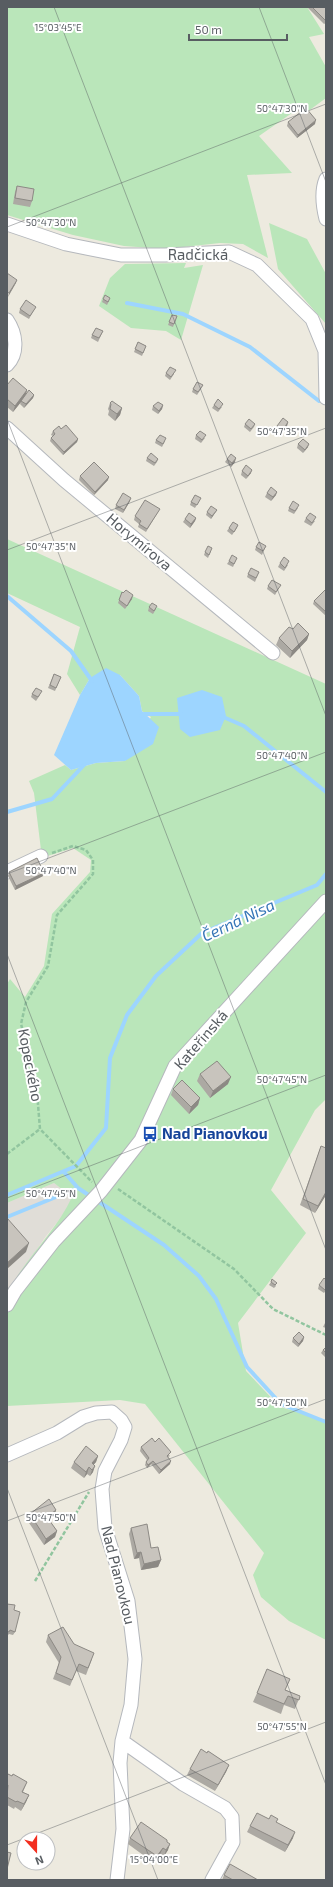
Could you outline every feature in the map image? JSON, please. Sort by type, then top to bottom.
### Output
[{"type":"street","points":[[326,179],[324,185],[324,211],[326,219]]},
{"type":"street","name":"Radčická","points":[[7,224],[66,244],[121,255],[165,256],[229,252],[258,265],[312,319],[325,351],[326,398]]},
{"type":"street","points":[[7,320],[14,332],[15,348],[10,362],[7,365]]},
{"type":"street","name":"Horymírova","points":[[7,428],[64,480],[273,653]]},
{"type":"street","points":[[7,872],[41,856]]},
{"type":"street","name":"Kateřinská","points":[[7,1305],[15,1291],[54,1241],[108,1182],[141,1140],[175,1066],[326,901]]},
{"type":"street","name":"Nad Pianovkou","points":[[7,1455],[35,1444],[83,1417],[96,1413],[112,1412],[121,1420],[125,1427],[121,1440],[104,1471],[102,1489],[105,1528],[128,1601],[135,1659],[131,1705],[122,1741],[120,1763],[124,1829],[117,1880]]},
{"type":"street","points":[[122,1741],[183,1784],[225,1808],[232,1817],[232,1842],[212,1880]]},
{"type":"path","name":"Kopeckého","points":[[40,1130],[36,1080],[21,1024],[26,1002],[48,966],[57,915],[93,874],[93,860],[86,850],[73,846],[41,856]]},
{"type":"path","points":[[7,1154],[40,1130],[86,1176]]},
{"type":"path","points":[[108,1182],[234,1269],[273,1309],[326,1335]]},
{"type":"path","points":[[35,1581],[80,1506]]},
{"type":"shaded area","points":[[54,1183],[72,1197],[66,1211],[46,1236],[7,1294],[7,1203]]},
{"type":"green space","points":[[7,7],[307,7],[324,34],[309,37],[326,67],[326,98],[307,112],[302,106],[259,136],[292,173],[247,175],[268,258],[243,244],[220,243],[165,249],[124,246],[73,235],[7,215]]},
{"type":"green space","points":[[269,223],[307,239],[326,274],[326,324],[278,269]]},
{"type":"green space","points":[[186,263],[184,268],[203,265],[181,340],[166,331],[131,328],[99,306],[110,278],[125,264]]},
{"type":"green space","points":[[7,539],[326,684],[326,1099],[315,1110],[271,1190],[306,1233],[238,1323],[246,1371],[280,1407],[326,1420],[326,1640],[289,1621],[261,1597],[253,1575],[264,1553],[145,1404],[120,1400],[7,1406],[7,1294],[22,1269],[57,1222],[72,1197],[54,1183],[7,1203],[7,984],[10,979],[25,997],[44,966],[52,914],[90,872],[91,860],[73,848],[38,859],[41,850],[34,793],[29,781],[65,765],[71,770],[96,763],[125,761],[151,717],[142,711],[139,696],[120,675],[90,678],[80,695],[67,674],[80,627],[7,593]]},
{"type":"water","points":[[106,668],[120,675],[139,696],[142,711],[159,727],[153,744],[125,761],[96,763],[71,770],[54,755],[80,695],[90,678]]},
{"type":"water","points":[[202,690],[222,697],[226,716],[220,730],[190,737],[180,729],[177,698]]},
{"type":"building","points":[[312,7],[326,7],[326,21]]},
{"type":"building","points":[[306,108],[316,120],[298,135],[288,122]]},
{"type":"building","points":[[17,186],[34,189],[32,201],[15,198]]},
{"type":"building","points":[[7,273],[17,280],[9,293],[7,292]]},
{"type":"building","points":[[105,295],[110,298],[108,302],[103,299]]},
{"type":"building","points":[[26,300],[36,307],[30,316],[20,309]]},
{"type":"building","points":[[172,315],[177,316],[174,324],[169,322]]},
{"type":"building","points":[[96,328],[103,331],[99,338],[92,335]]},
{"type":"building","points":[[138,342],[146,346],[143,353],[135,349]]},
{"type":"building","points":[[170,367],[176,370],[171,377],[166,373]]},
{"type":"building","points":[[13,378],[27,390],[15,406],[7,399],[7,385]]},
{"type":"building","points":[[197,382],[203,385],[198,392],[193,389]]},
{"type":"building","points":[[29,390],[34,395],[26,404],[21,401]]},
{"type":"building","points":[[218,399],[223,404],[219,409],[214,405]]},
{"type":"building","points":[[112,401],[122,408],[117,414],[110,409],[110,403]]},
{"type":"building","points":[[158,402],[163,405],[159,411],[153,406]]},
{"type":"building","points":[[283,418],[288,422],[283,430],[277,426]]},
{"type":"building","points":[[249,419],[255,424],[251,429],[245,424]]},
{"type":"building","points":[[66,425],[78,439],[64,452],[51,438],[55,434],[53,431],[59,426],[61,429]]},
{"type":"building","points":[[200,431],[206,435],[202,440],[196,435]]},
{"type":"building","points":[[160,435],[166,438],[163,444],[156,440]]},
{"type":"building","points":[[303,439],[309,444],[305,450],[298,444]]},
{"type":"building","points":[[151,453],[158,459],[155,463],[147,458]]},
{"type":"building","points":[[231,454],[236,458],[232,463],[227,459]]},
{"type":"building","points":[[94,462],[109,477],[95,492],[80,476]]},
{"type":"building","points":[[246,465],[252,470],[248,476],[242,471]]},
{"type":"building","points":[[271,487],[277,492],[273,497],[267,493]]},
{"type":"building","points":[[123,493],[131,498],[124,510],[116,505]]},
{"type":"building","points":[[195,495],[201,498],[197,505],[191,502]]},
{"type":"building","points":[[145,500],[160,509],[147,529],[139,524],[141,521],[135,516]]},
{"type":"building","points":[[293,501],[299,505],[295,511],[289,508]]},
{"type":"building","points":[[211,506],[217,510],[212,516],[207,512]]},
{"type":"building","points":[[189,513],[196,518],[191,524],[185,519]]},
{"type":"building","points":[[310,513],[316,517],[312,523],[306,518]]},
{"type":"building","points":[[233,522],[238,525],[234,532],[229,528]]},
{"type":"building","points":[[259,542],[266,546],[263,551],[256,547]]},
{"type":"building","points":[[208,546],[212,548],[209,555],[205,552]]},
{"type":"building","points":[[232,555],[237,558],[234,564],[229,561]]},
{"type":"building","points":[[284,557],[289,561],[285,568],[280,563]]},
{"type":"building","points":[[251,568],[259,572],[256,578],[248,574]]},
{"type":"building","points":[[272,580],[281,585],[276,592],[268,586]]},
{"type":"building","points":[[326,589],[326,612],[314,601]]},
{"type":"building","points":[[126,590],[133,595],[127,606],[119,600],[122,592],[123,593]]},
{"type":"building","points":[[152,603],[157,606],[154,611],[149,607]]},
{"type":"building","points":[[298,623],[309,634],[292,651],[279,638],[289,627],[293,629]]},
{"type":"building","points":[[54,674],[61,677],[56,688],[50,685]]},
{"type":"building","points":[[36,688],[42,691],[38,697],[32,694]]},
{"type":"building","points":[[37,858],[44,873],[16,886],[9,872]]},
{"type":"building","points":[[217,1061],[231,1077],[213,1091],[200,1074]]},
{"type":"building","points":[[182,1080],[200,1098],[191,1107],[173,1089]]},
{"type":"building","points":[[321,1146],[326,1148],[326,1192],[318,1206],[303,1199]]},
{"type":"building","points":[[7,1218],[29,1243],[7,1263]]},
{"type":"building","points":[[324,1278],[326,1280],[325,1290],[319,1285]]},
{"type":"building","points":[[272,1279],[277,1283],[275,1285],[271,1282]]},
{"type":"building","points":[[299,1332],[304,1337],[299,1344],[293,1338]]},
{"type":"building","points":[[152,1438],[155,1442],[159,1438],[171,1452],[167,1456],[171,1461],[161,1470],[153,1461],[148,1465],[146,1462],[149,1458],[141,1447]]},
{"type":"building","points":[[86,1446],[98,1456],[92,1463],[95,1466],[92,1470],[89,1467],[86,1472],[74,1462]]},
{"type":"building","points":[[49,1499],[56,1510],[47,1517],[57,1531],[46,1539],[30,1514]]},
{"type":"building","points":[[147,1524],[151,1548],[158,1547],[161,1560],[144,1564],[141,1552],[137,1553],[131,1528]]},
{"type":"building","points":[[7,1604],[15,1605],[14,1610],[20,1612],[15,1632],[10,1630],[9,1632],[7,1631]]},
{"type":"building","points":[[63,1627],[74,1644],[94,1653],[88,1668],[79,1664],[72,1680],[56,1673],[61,1657],[48,1635]]},
{"type":"building","points":[[267,1669],[290,1679],[285,1690],[300,1696],[299,1700],[288,1696],[284,1704],[257,1693]]},
{"type":"building","points":[[201,1749],[207,1753],[208,1751],[229,1765],[218,1785],[190,1769]]},
{"type":"building","points":[[8,1774],[12,1776],[13,1774],[27,1782],[22,1792],[29,1795],[24,1804],[7,1797]]},
{"type":"building","points":[[257,1813],[269,1819],[271,1815],[278,1819],[276,1822],[295,1832],[288,1845],[250,1826]]},
{"type":"building","points":[[141,1822],[167,1840],[170,1844],[166,1850],[163,1848],[157,1856],[130,1838]]},
{"type":"building","points":[[7,1852],[11,1853],[7,1869]]},
{"type":"building","points":[[230,1864],[258,1880],[233,1880],[224,1875]]},
{"type":"waterway","points":[[127,303],[183,314],[250,347],[319,401]]},
{"type":"waterway","points":[[7,596],[71,651],[92,681]]},
{"type":"waterway","points":[[141,716],[144,714],[182,714]]},
{"type":"waterway","points":[[221,716],[244,726],[326,792]]},
{"type":"waterway","points":[[7,812],[52,799],[85,764]]},
{"type":"waterway","name":"Černá Nisa","points":[[7,1195],[76,1166],[106,1128],[110,1058],[127,1015],[156,976],[202,933],[317,885],[326,874]]},
{"type":"waterway","points":[[64,1172],[78,1188],[164,1245],[199,1276],[216,1299],[247,1367],[281,1404],[326,1422]]},
{"type":"waterway","points":[[7,1217],[78,1188]]},
{"type":"place","name":"Nad Pianovkou","points":[[150,1134]]}]
